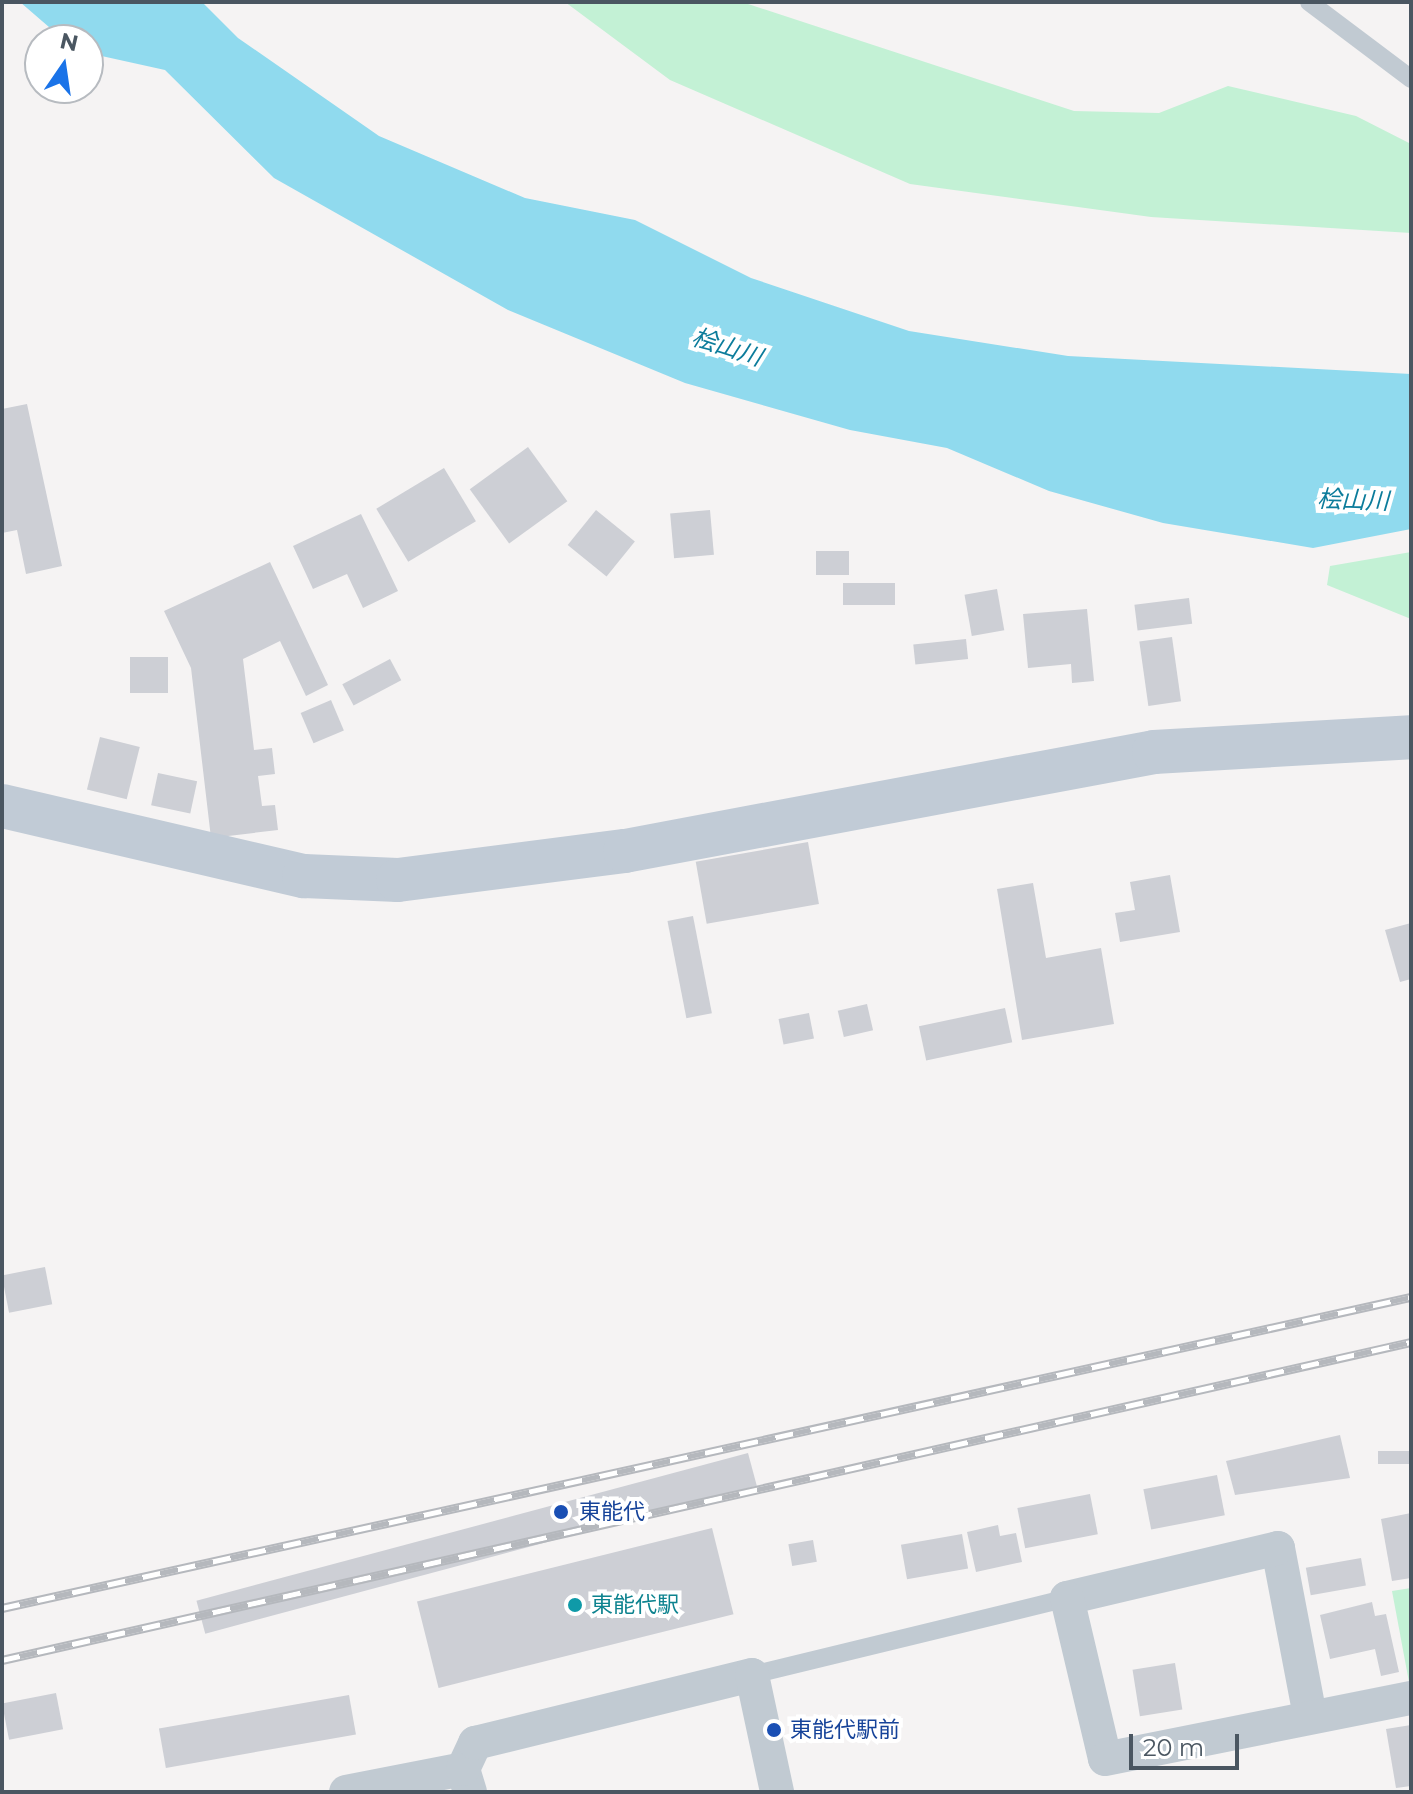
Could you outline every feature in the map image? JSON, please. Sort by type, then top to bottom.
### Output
[{"type":"street","points":[[2,806],[304,876],[398,880],[625,851],[1154,752],[1411,737]]},
{"type":"street","points":[[1310,1716],[1278,1548],[1067,1598],[1105,1759],[1411,1698]]},
{"type":"street","points":[[346,1792],[466,1781],[475,1743],[752,1675],[777,1792]]},
{"type":"lane","points":[[1309,2],[1411,79]]},
{"type":"lane","points":[[752,1675],[1067,1598]]},
{"type":"green space","points":[[565,2],[742,2],[1074,111],[1159,113],[1228,86],[1356,116],[1411,144],[1411,233],[1151,217],[910,184],[670,80]]},
{"type":"green space","points":[[1411,552],[1411,619],[1327,585],[1330,566]]},
{"type":"green space","points":[[1411,1588],[1411,1682],[1409,1682],[1392,1591]]},
{"type":"water","name":"桧山川","points":[[20,2],[202,2],[238,38],[379,136],[525,198],[635,220],[751,278],[909,331],[1068,356],[1411,374],[1411,529],[1313,548],[1163,523],[1049,491],[947,448],[850,430],[685,383],[508,310],[274,178],[165,70],[104,57],[104,24],[45,24]]},
{"type":"building","points":[[27,404],[62,566],[26,574],[17,530],[2,533],[2,409]]},
{"type":"building","points":[[528,447],[567,501],[509,544],[470,489]]},
{"type":"building","points":[[444,468],[476,521],[408,562],[376,509]]},
{"type":"building","points":[[596,510],[635,541],[607,576],[568,545]]},
{"type":"building","points":[[710,510],[714,555],[674,558],[670,513]]},
{"type":"building","points":[[361,514],[398,591],[363,608],[347,574],[313,589],[293,546]]},
{"type":"building","points":[[816,551],[849,551],[849,575],[816,575]]},
{"type":"building","points":[[270,562],[328,685],[306,696],[280,641],[243,659],[254,750],[272,748],[275,774],[258,776],[262,806],[275,805],[278,830],[211,838],[191,668],[164,611]]},
{"type":"building","points":[[843,583],[895,583],[895,605],[843,605]]},
{"type":"building","points":[[997,589],[1004,630],[972,636],[965,595]]},
{"type":"building","points":[[1189,598],[1192,624],[1138,631],[1134,605]]},
{"type":"building","points":[[1087,609],[1094,681],[1072,683],[1071,664],[1028,668],[1023,614]]},
{"type":"building","points":[[1172,637],[1181,701],[1148,706],[1139,642]]},
{"type":"building","points":[[966,639],[968,659],[915,664],[913,645]]},
{"type":"building","points":[[130,657],[168,657],[168,693],[130,693]]},
{"type":"building","points":[[390,659],[401,680],[354,706],[342,684]]},
{"type":"building","points":[[331,700],[344,730],[314,743],[301,713]]},
{"type":"building","points":[[100,737],[140,747],[127,799],[87,789]]},
{"type":"building","points":[[158,773],[197,781],[190,814],[151,805]]},
{"type":"building","points":[[808,842],[819,904],[707,924],[696,862]]},
{"type":"building","points":[[1170,875],[1180,932],[1120,942],[1115,913],[1135,910],[1130,882]]},
{"type":"building","points":[[1033,883],[1046,958],[1101,948],[1114,1024],[1022,1040],[997,889]]},
{"type":"building","points":[[693,916],[712,1013],[686,1018],[667,921]]},
{"type":"building","points":[[1411,923],[1411,979],[1400,982],[1385,930]]},
{"type":"building","points":[[867,1004],[873,1030],[844,1037],[838,1011]]},
{"type":"building","points":[[1005,1008],[1012,1042],[926,1061],[919,1026]]},
{"type":"building","points":[[809,1013],[814,1039],[784,1044],[779,1019]]},
{"type":"building","points":[[45,1267],[52,1304],[9,1313],[2,1275]]},
{"type":"building","points":[[1340,1435],[1350,1478],[1235,1495],[1226,1461]]},
{"type":"building","points":[[1378,1451],[1411,1451],[1411,1464],[1378,1464]]},
{"type":"building","points":[[748,1453],[757,1486],[205,1634],[196,1601]]},
{"type":"building","points":[[1217,1475],[1225,1515],[1151,1530],[1143,1489]]},
{"type":"building","points":[[1090,1494],[1098,1534],[1025,1548],[1017,1508]]},
{"type":"building","points":[[1411,1513],[1411,1578],[1392,1581],[1381,1519]]},
{"type":"building","points":[[998,1525],[1000,1536],[1016,1533],[1022,1562],[976,1572],[967,1532]]},
{"type":"building","name":"東能代駅","points":[[712,1528],[734,1614],[439,1688],[417,1602]]},
{"type":"building","points":[[962,1534],[968,1568],[907,1579],[901,1545]]},
{"type":"building","points":[[813,1540],[817,1562],[792,1566],[788,1544]]},
{"type":"building","points":[[1361,1558],[1366,1586],[1311,1595],[1306,1568]]},
{"type":"building","points":[[1372,1602],[1375,1616],[1386,1614],[1399,1672],[1381,1676],[1375,1649],[1330,1659],[1320,1615]]},
{"type":"building","points":[[1175,1663],[1182,1709],[1140,1716],[1133,1670]]},
{"type":"building","points":[[56,1693],[63,1729],[9,1740],[2,1703]]},
{"type":"building","points":[[349,1695],[356,1734],[166,1768],[159,1729]]},
{"type":"building","points":[[1411,1725],[1411,1786],[1396,1788],[1386,1729]]},
{"type":"railway","points":[[2,1608],[1411,1297]]},
{"type":"railway","points":[[2,1660],[1411,1342]]},
{"type":"place","name":"東能代","points":[[561,1512]]},
{"type":"place","name":"東能代駅","points":[[575,1605]]},
{"type":"place","name":"東能代駅前","points":[[774,1730]]}]
